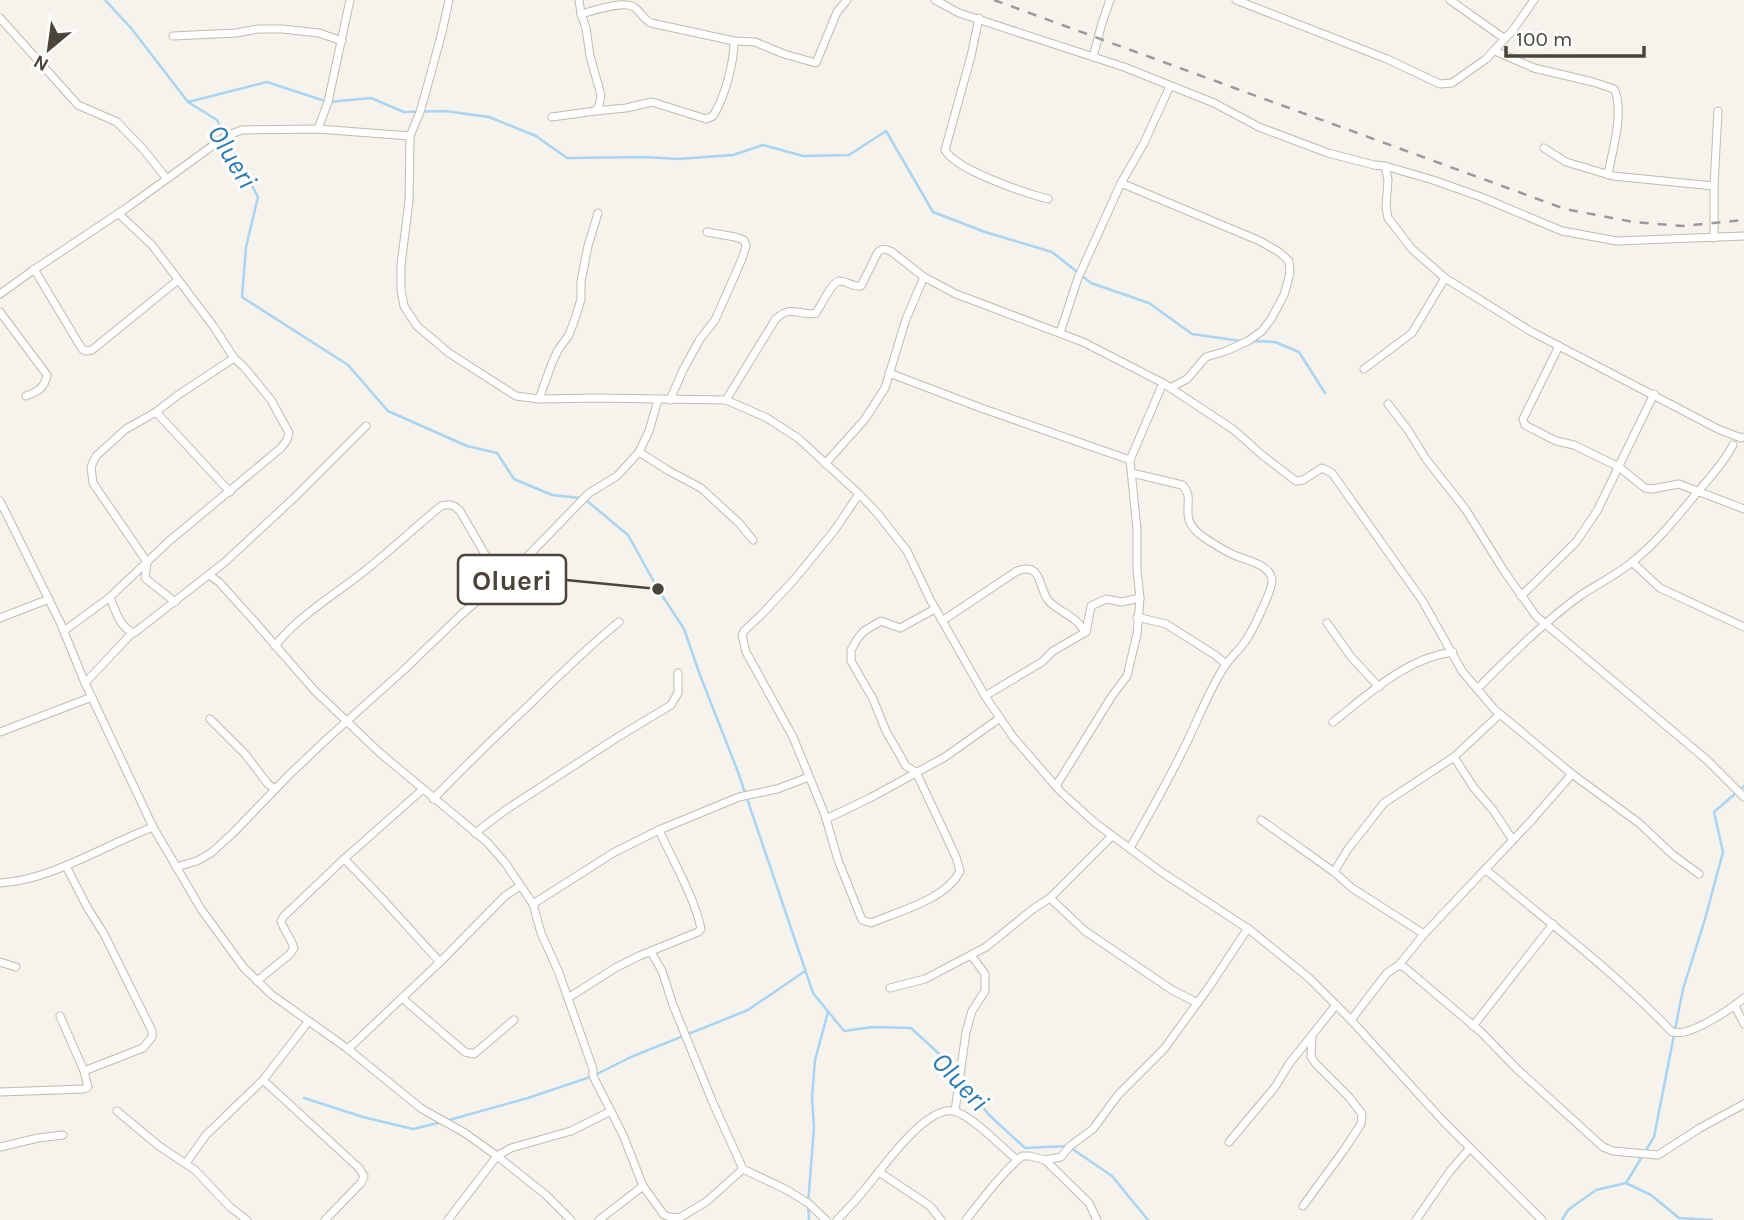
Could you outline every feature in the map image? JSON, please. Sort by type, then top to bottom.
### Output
[{"type":"street","points":[[318,129],[328,102],[350,0]]},
{"type":"street","points":[[449,0],[443,32],[410,136],[409,201],[401,265],[401,290],[404,306],[417,326],[449,353],[516,396],[539,400],[726,400],[767,418],[798,438],[859,494],[906,551],[935,609],[985,696],[1013,737],[1056,786],[1094,822],[1160,871],[1248,928],[1309,978],[1469,1148],[1542,1220]]},
{"type":"street","points":[[579,0],[601,94],[599,106],[595,111]]},
{"type":"street","points":[[581,14],[626,5],[636,9],[651,23],[734,41],[755,42],[816,63],[837,12],[847,0]]},
{"type":"street","points":[[935,0],[959,13],[1124,67],[1213,103],[1259,127],[1328,153],[1433,180],[1562,231],[1617,240],[1744,236]]},
{"type":"street","points":[[1093,57],[1110,0]]},
{"type":"street","points":[[1236,0],[1387,59],[1440,84],[1452,83],[1462,77],[1494,51],[1534,0]]},
{"type":"street","points":[[1450,0],[1505,39]]},
{"type":"street","points":[[0,18],[78,105],[117,122],[167,179]]},
{"type":"street","points":[[979,18],[946,150],[949,158],[970,170],[1028,194],[1048,199]]},
{"type":"street","points":[[173,36],[282,29],[319,33],[342,41]]},
{"type":"street","points":[[552,117],[652,102],[706,119],[713,116],[718,108],[730,70],[734,41]]},
{"type":"street","points":[[1494,51],[1534,68],[1614,89],[1617,93],[1618,109],[1608,174]]},
{"type":"street","points":[[1060,332],[1082,267],[1170,86]]},
{"type":"street","points":[[1714,238],[1718,111]]},
{"type":"street","points":[[0,294],[119,214],[226,136],[242,130],[318,129],[410,136]]},
{"type":"street","points":[[1544,148],[1566,162],[1608,174],[1714,186]]},
{"type":"street","points":[[1385,166],[1388,180],[1385,207],[1388,218],[1412,249],[1445,278],[1532,332],[1718,429],[1744,437]]},
{"type":"street","points":[[1121,183],[1260,241],[1289,261],[1290,273],[1284,295],[1262,331],[1248,341],[1206,357],[1187,379],[1170,388]]},
{"type":"street","points":[[539,400],[555,357],[569,335],[576,316],[581,299],[585,257],[598,213]]},
{"type":"street","points":[[64,631],[110,597],[168,542],[281,448],[289,433],[271,400],[234,358],[152,245],[119,214]]},
{"type":"street","points":[[670,400],[700,339],[715,320],[746,246],[744,240],[707,232]]},
{"type":"street","points":[[726,400],[781,314],[797,311],[811,315],[816,313],[832,286],[838,281],[861,286],[882,249],[892,252],[924,277],[956,294],[1083,342],[1163,383],[1234,430],[1296,481],[1303,480],[1322,468],[1332,473],[1422,600],[1462,671],[1477,689],[1500,714],[1572,774],[1639,823],[1673,855],[1699,874]]},
{"type":"street","points":[[34,269],[82,349],[86,351],[92,350],[178,280]]},
{"type":"street","points":[[825,464],[865,419],[885,388],[906,319],[924,277]]},
{"type":"street","points":[[1364,369],[1412,333],[1445,278]]},
{"type":"street","points":[[0,312],[47,375],[43,387],[26,396]]},
{"type":"street","points":[[1559,346],[1523,419],[1525,425],[1619,467],[1645,488],[1652,489],[1675,483],[1744,509]]},
{"type":"street","points":[[175,602],[145,578],[147,562],[93,483],[90,467],[96,456],[126,429],[156,412],[234,358]]},
{"type":"street","points":[[889,373],[1130,460]]},
{"type":"street","points":[[1056,786],[1127,676],[1137,634],[1140,598],[1130,460],[1163,383]]},
{"type":"street","points":[[1521,596],[1576,542],[1597,511],[1654,394]]},
{"type":"street","points":[[176,867],[197,861],[211,853],[275,789],[527,557],[589,493],[618,476],[639,452],[649,431],[658,400]]},
{"type":"street","points":[[1388,404],[1466,510],[1536,616],[1707,760],[1744,797]]},
{"type":"street","points":[[156,412],[230,492]]},
{"type":"street","points":[[85,682],[132,633],[225,562],[366,426]]},
{"type":"street","points":[[1477,689],[1545,624],[1582,595],[1632,562],[1654,542],[1699,491],[1733,445]]},
{"type":"street","points":[[639,452],[701,488],[739,523],[753,540]]},
{"type":"street","points":[[1130,848],[1164,788],[1226,664],[1245,642],[1269,597],[1273,582],[1271,574],[1257,563],[1233,555],[1199,534],[1187,518],[1188,496],[1182,485],[1132,473]]},
{"type":"street","points":[[859,494],[834,531],[742,635],[746,652],[793,737],[862,920],[871,923],[938,896],[954,881],[960,871],[916,772],[906,766],[851,661],[851,650],[863,631],[880,621],[900,628],[935,609]]},
{"type":"street","points":[[0,502],[49,599],[153,827],[201,909],[244,968],[272,995],[348,1049],[422,1109],[465,1133],[498,1156],[546,1195],[571,1220]]},
{"type":"street","points":[[275,646],[305,616],[374,564],[441,506],[447,504],[460,511],[500,580]]},
{"type":"street","points":[[1632,562],[1660,588],[1744,626]]},
{"type":"street","points":[[942,621],[1017,571],[1025,569],[1038,575],[1048,600],[1086,632]]},
{"type":"street","points":[[209,575],[219,582],[315,691],[380,753],[486,842],[506,864],[533,904],[541,933],[593,1069],[593,1076],[643,1186],[664,1215],[679,1218],[706,1202],[743,1169]]},
{"type":"street","points":[[110,597],[122,624],[132,633]]},
{"type":"street","points":[[985,696],[1086,632],[1091,606],[1106,600],[1122,602],[1140,598]]},
{"type":"street","points":[[0,618],[49,599]]},
{"type":"street","points":[[1137,617],[1166,624],[1226,664]]},
{"type":"street","points":[[433,799],[594,642],[619,622]]},
{"type":"street","points":[[1327,623],[1352,658],[1378,687]]},
{"type":"street","points":[[1333,722],[1392,676],[1424,659],[1453,652]]},
{"type":"street","points":[[475,833],[618,737],[671,705],[678,694],[678,673]]},
{"type":"street","points":[[0,732],[92,697]]},
{"type":"street","points":[[1334,873],[1348,849],[1384,803],[1454,757],[1500,714]]},
{"type":"street","points":[[826,819],[945,757],[1000,718]]},
{"type":"street","points":[[210,719],[275,789]]},
{"type":"street","points":[[1454,757],[1512,839]]},
{"type":"street","points":[[1351,1020],[1387,973],[1399,965],[1424,933],[1572,774]]},
{"type":"street","points":[[533,904],[613,853],[659,830],[739,797],[777,789],[809,777]]},
{"type":"street","points":[[257,981],[294,948],[281,921],[284,916],[422,790]]},
{"type":"street","points":[[1261,820],[1375,904],[1424,933]]},
{"type":"street","points":[[0,883],[13,882],[66,866],[153,827]]},
{"type":"street","points":[[568,998],[615,968],[701,929],[659,830]]},
{"type":"street","points":[[890,988],[925,979],[986,947],[1032,909],[1050,898],[1112,835]]},
{"type":"street","points":[[344,859],[440,962]]},
{"type":"street","points":[[66,866],[104,934],[152,1031],[152,1037],[143,1048],[84,1071]]},
{"type":"street","points":[[1485,869],[1553,923],[1672,1032],[1684,1032],[1705,1023],[1744,998]]},
{"type":"street","points":[[348,1049],[505,896],[520,886]]},
{"type":"street","points":[[1050,898],[1086,931],[1172,990],[1198,1003]]},
{"type":"street","points":[[1473,1026],[1553,923]]},
{"type":"street","points":[[966,1220],[1017,1160],[1023,1156],[1045,1160],[1060,1157],[1093,1129],[1118,1095],[1164,1049],[1248,928]]},
{"type":"street","points":[[651,952],[662,971],[713,1103],[743,1169],[797,1196],[827,1220]]},
{"type":"street","points":[[955,1111],[966,1032],[972,1011],[985,991],[985,974],[971,955]]},
{"type":"street","points":[[0,962],[16,967]]},
{"type":"street","points":[[1399,965],[1473,1026],[1602,1147],[1613,1152],[1658,1155],[1744,1104]]},
{"type":"street","points":[[402,998],[469,1054],[474,1054],[514,1020]]},
{"type":"street","points":[[1229,1142],[1275,1087],[1289,1064],[1335,1005]]},
{"type":"street","points":[[1735,1006],[1744,1024]]},
{"type":"street","points":[[0,1092],[88,1086],[60,1016]]},
{"type":"street","points":[[186,1163],[206,1135],[263,1080],[308,1022]]},
{"type":"street","points":[[1303,1206],[1361,1124],[1362,1114],[1311,1057],[1312,1036]]},
{"type":"street","points":[[263,1080],[359,1168],[364,1176],[361,1183],[325,1220]]},
{"type":"street","points":[[117,1111],[159,1146],[186,1163],[230,1207],[247,1220]]},
{"type":"street","points":[[448,1220],[498,1156],[511,1148],[571,1131],[611,1111]]},
{"type":"street","points":[[837,1220],[911,1135],[932,1116],[947,1111],[955,1111],[971,1120],[1017,1160]]},
{"type":"street","points":[[0,1147],[63,1135]]},
{"type":"street","points":[[1416,1220],[1469,1148]]},
{"type":"street","points":[[1045,1160],[1089,1203],[1097,1220]]},
{"type":"street","points":[[879,1172],[930,1206],[941,1220]]},
{"type":"street","points":[[599,1220],[643,1186]]},
{"type":"waterway","name":"Olueri","points":[[105,0],[131,28],[188,102],[217,120],[258,197],[246,247],[242,297],[348,365],[388,411],[467,446],[497,453],[514,479],[552,495],[580,498]]},
{"type":"waterway","points":[[188,102],[267,82],[328,102],[371,98],[404,112],[445,111],[489,117],[536,136],[567,158],[678,159],[733,155],[763,145],[803,156],[849,155],[886,131],[933,212],[985,232],[1052,252],[1091,283],[1149,303],[1192,334],[1241,341]]},
{"type":"waterway","points":[[1251,341],[1275,342],[1299,352],[1325,393]]},
{"type":"waterway","name":"Olueri","points":[[586,500],[628,535],[684,629],[738,772],[813,993],[844,1031],[873,1027],[911,1028],[949,1063],[989,1115],[1025,1148],[1068,1146],[1112,1176],[1148,1220]]},
{"type":"waterway","points":[[1626,1183],[1654,1137],[1683,989],[1723,852],[1714,812],[1744,786]]},
{"type":"waterway","points":[[449,1120],[593,1076],[631,1057],[748,1010],[805,971]]},
{"type":"waterway","points":[[809,1220],[815,1060],[828,1012]]},
{"type":"waterway","points":[[304,1098],[363,1117],[413,1129],[442,1122]]},
{"type":"waterway","name":"Olueri","points":[[1562,1220],[1568,1210],[1596,1190],[1626,1183],[1651,1195],[1679,1218],[1712,1220]]},
{"type":"railway","points":[[994,0],[1565,209],[1633,222],[1683,226],[1744,220]]},
{"type":"place","name":"Olueri","points":[[658,589]]}]
